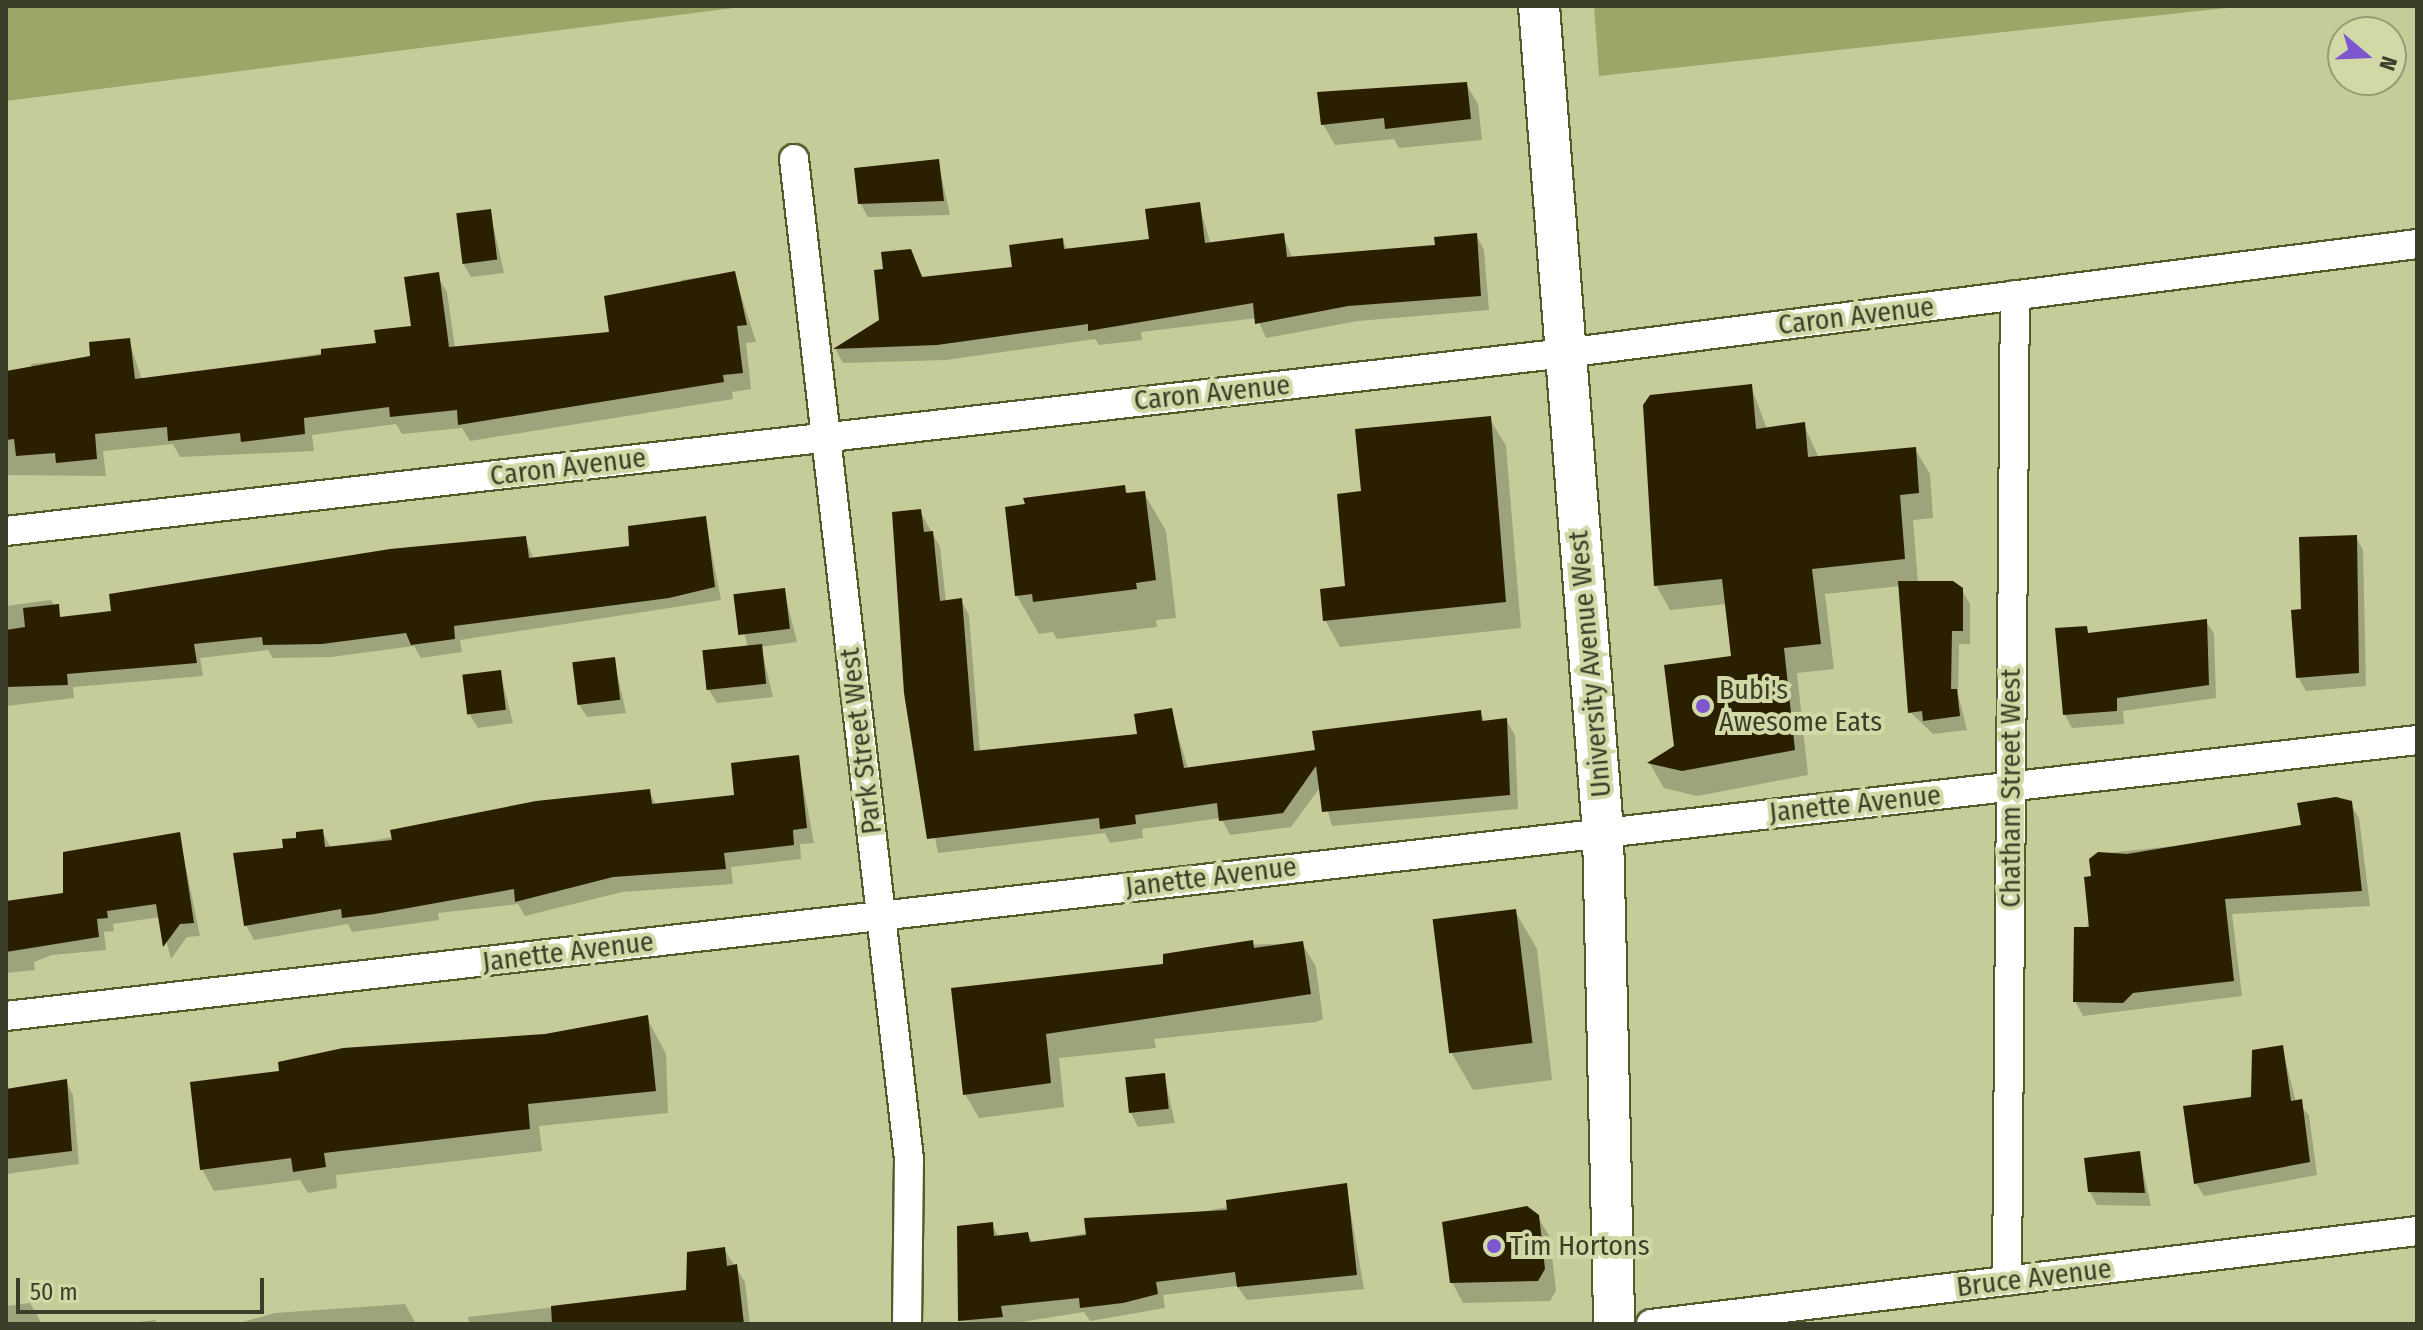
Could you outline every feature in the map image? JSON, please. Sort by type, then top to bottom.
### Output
[{"type":"main road","name":"University Avenue West","points":[[1539,6],[1603,832],[1614,1324]]},
{"type":"street","name":"Park Street West","points":[[794,159],[909,1159],[907,1324]]},
{"type":"street","name":"Caron Avenue","points":[[6,531],[1565,353],[2417,244]]},
{"type":"street","name":"Chatham Street West","points":[[2007,1281],[2015,295]]},
{"type":"street","name":"Janette Avenue","points":[[6,1016],[2417,740]]},
{"type":"street","name":"Bruce Avenue","points":[[1651,1324],[2417,1231]]},
{"type":"green space","points":[[6,6],[749,6],[6,101]]},
{"type":"green space","points":[[1594,6],[2245,6],[1599,76]]},
{"type":"building","points":[[1467,82],[1471,119],[1385,129],[1384,118],[1321,125],[1317,92]]},
{"type":"building","points":[[939,159],[944,201],[858,204],[854,168]]},
{"type":"building","points":[[1200,202],[1205,243],[1284,233],[1287,257],[1435,245],[1434,237],[1477,233],[1481,296],[1348,306],[1255,324],[1253,303],[1088,331],[1088,324],[937,345],[833,349],[879,320],[874,270],[883,269],[881,252],[911,249],[922,277],[1012,267],[1009,245],[1063,238],[1064,249],[1149,239],[1145,209]]},
{"type":"building","points":[[491,209],[497,260],[462,264],[456,213]]},
{"type":"building","points":[[735,271],[747,325],[737,326],[743,373],[723,375],[724,382],[458,425],[457,410],[390,417],[389,407],[304,418],[305,434],[241,442],[240,433],[168,441],[167,427],[95,434],[97,459],[56,463],[55,453],[16,456],[14,439],[6,440],[6,371],[90,356],[89,342],[130,338],[135,379],[321,355],[321,349],[376,343],[374,330],[411,326],[404,277],[439,272],[449,347],[609,332],[604,296]]},
{"type":"building","points":[[1752,384],[1756,429],[1805,422],[1808,457],[1916,447],[1919,493],[1900,495],[1905,559],[1812,569],[1821,644],[1784,648],[1795,750],[1682,771],[1647,763],[1674,746],[1664,665],[1731,656],[1722,579],[1654,586],[1643,405],[1650,395]]},
{"type":"building","points":[[1491,416],[1506,602],[1323,621],[1320,589],[1345,586],[1337,494],[1361,491],[1355,429]]},
{"type":"building","points":[[1125,485],[1126,493],[1145,491],[1156,580],[1136,583],[1137,589],[1033,602],[1032,594],[1015,596],[1005,507],[1025,504],[1023,498]]},
{"type":"building","points":[[921,509],[924,532],[933,531],[940,601],[962,598],[974,751],[1137,734],[1134,714],[1172,708],[1184,768],[1315,750],[1312,731],[1481,710],[1482,721],[1507,718],[1510,795],[1322,812],[1316,766],[1283,813],[1219,821],[1217,803],[1135,815],[1136,824],[1100,829],[1099,818],[927,839],[904,693],[892,512]]},
{"type":"building","points":[[706,516],[715,587],[669,598],[454,626],[455,639],[411,645],[406,633],[322,644],[263,645],[262,637],[194,644],[197,663],[67,674],[68,685],[6,687],[6,630],[25,627],[23,608],[59,604],[60,617],[111,611],[109,594],[390,549],[526,536],[529,558],[629,546],[628,526]]},
{"type":"building","points":[[2357,535],[2359,673],[2296,678],[2291,610],[2301,609],[2299,537]]},
{"type":"building","points":[[1898,581],[1953,581],[1963,588],[1963,631],[1952,631],[1951,689],[1957,689],[1960,716],[1923,721],[1922,711],[1908,713]]},
{"type":"building","points":[[785,588],[790,629],[738,635],[733,594]]},
{"type":"building","points":[[2207,619],[2209,685],[2117,698],[2117,711],[2063,715],[2055,628],[2087,626],[2088,633]]},
{"type":"building","points":[[762,644],[766,684],[707,690],[702,650]]},
{"type":"building","points":[[615,657],[620,700],[578,705],[572,662]]},
{"type":"building","points":[[501,670],[506,710],[467,714],[462,675]]},
{"type":"building","points":[[799,755],[807,828],[793,830],[794,845],[724,853],[726,869],[613,877],[515,902],[514,889],[375,914],[342,918],[341,909],[244,926],[233,853],[283,848],[282,839],[296,838],[296,832],[323,829],[325,847],[392,840],[390,830],[536,801],[650,789],[652,804],[734,795],[731,763]]},
{"type":"building","points":[[2336,797],[2352,801],[2362,891],[2225,899],[2234,981],[2133,993],[2123,1003],[2073,1002],[2074,927],[2089,927],[2084,877],[2091,876],[2089,859],[2098,852],[2127,854],[2301,825],[2297,803]]},
{"type":"building","points":[[180,832],[194,923],[180,924],[163,947],[156,904],[107,911],[108,918],[97,919],[99,937],[6,952],[6,901],[63,893],[63,852]]},
{"type":"building","points":[[1516,909],[1532,1043],[1449,1053],[1433,919]]},
{"type":"building","points":[[1253,940],[1254,948],[1303,941],[1311,994],[1046,1034],[1051,1083],[963,1095],[951,988],[1163,964],[1163,954]]},
{"type":"building","points":[[648,1015],[656,1091],[528,1104],[530,1129],[324,1153],[326,1167],[293,1172],[291,1158],[200,1170],[190,1082],[279,1071],[278,1062],[343,1048],[545,1034]]},
{"type":"building","points":[[2283,1045],[2291,1101],[2302,1099],[2310,1162],[2194,1184],[2183,1106],[2251,1097],[2252,1050]]},
{"type":"building","points":[[1165,1073],[1169,1109],[1129,1113],[1125,1077]]},
{"type":"building","points":[[67,1079],[72,1151],[6,1159],[6,1089]]},
{"type":"building","points":[[2140,1151],[2145,1193],[2088,1192],[2084,1158]]},
{"type":"building","points":[[1347,1183],[1357,1275],[1237,1287],[1235,1272],[1156,1282],[1158,1294],[1123,1303],[1080,1308],[1079,1298],[1001,1306],[1003,1317],[958,1321],[957,1226],[993,1222],[994,1236],[1028,1232],[1030,1242],[1086,1235],[1084,1218],[1227,1210],[1226,1200]]},
{"type":"building","name":"Tim Hortons","points":[[1527,1206],[1539,1215],[1545,1269],[1538,1281],[1450,1283],[1442,1222]]},
{"type":"building","points":[[725,1247],[727,1266],[737,1264],[744,1324],[552,1324],[551,1306],[686,1290],[687,1252]]},
{"type":"place","name":"Bubi's Awesome Eats","points":[[1703,706]]},
{"type":"place","name":"Tim Hortons","points":[[1494,1246]]}]
